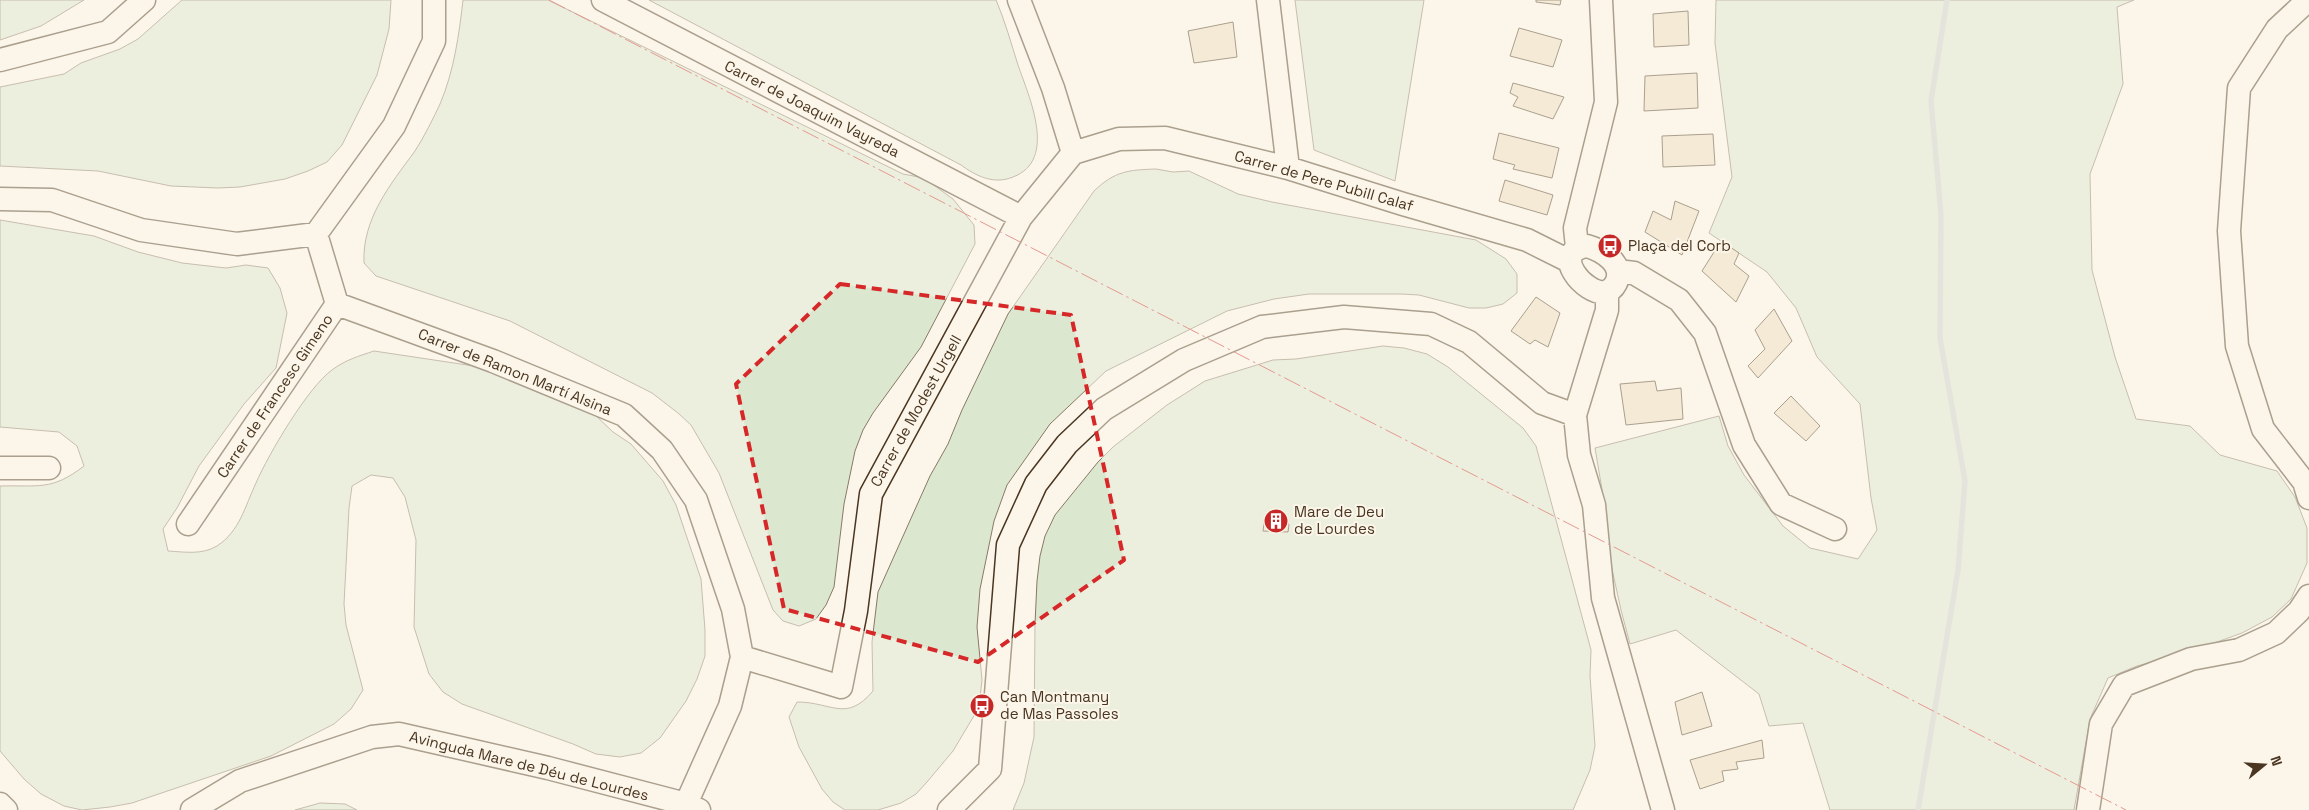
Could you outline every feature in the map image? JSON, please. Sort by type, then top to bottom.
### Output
[{"type":"street","points":[[0,60],[108,32],[144,0]]},
{"type":"street","points":[[0,199],[52,200],[141,230],[237,244],[316,234],[394,126],[434,41],[434,0]]},
{"type":"street","name":"Carrer de Joaquim Vayreda","points":[[603,0],[1021,217]]},
{"type":"street","points":[[1020,0],[1053,88],[1073,153]]},
{"type":"street","points":[[1268,0],[1288,168]]},
{"type":"street","points":[[1573,254],[1587,246],[1596,249],[1613,262],[1618,271],[1618,279],[1614,287],[1607,292],[1592,290],[1573,271],[1573,254],[1574,228],[1606,102],[1601,0]]},
{"type":"street","points":[[2308,0],[2277,28],[2239,88],[2229,231],[2237,346],[2263,429],[2304,482],[2309,498]]},
{"type":"street","name":"Carrer de Pere Pubill Calaf","points":[[1073,153],[1119,139],[1165,138],[1288,168],[1402,204],[1573,254]]},
{"type":"street","name":"Carrer de Modest Urgell","points":[[742,657],[841,687],[856,611],[871,494],[1021,217],[1073,153]]},
{"type":"street","name":"Carrer de Francesc Gimeno","points":[[188,524],[337,304],[316,234]]},
{"type":"street","points":[[1618,271],[1634,273],[1679,300],[1705,333],[1744,445],[1781,504],[1835,529]]},
{"type":"street","points":[[1607,292],[1608,310],[1575,415],[1579,455],[1594,505],[1603,598],[1663,810]]},
{"type":"street","name":"Carrer de Ramon Martí Alsina","points":[[337,304],[493,361],[624,415],[662,450],[696,500],[733,609],[742,657],[730,706],[693,807]]},
{"type":"street","points":[[949,810],[990,769],[1008,545],[1036,484],[1067,444],[1104,409],[1184,360],[1262,327],[1344,317],[1431,324],[1469,342],[1542,403],[1575,415]]},
{"type":"street","points":[[0,468],[49,468]]},
{"type":"street","points":[[2088,810],[2101,724],[2124,685],[2191,659],[2238,650],[2276,633],[2298,611],[2309,596]]},
{"type":"street","name":"Avinguda Mare de Déu de Lourdes","points":[[192,810],[240,781],[372,737],[399,734],[548,768],[693,807]]},
{"type":"street","points":[[0,804],[6,810]]},
{"type":"highlighted area","points":[[840,284],[1071,315],[1124,560],[978,662],[784,609],[736,384]]},
{"type":"green space","points":[[0,0],[84,0],[41,26],[0,40]]},
{"type":"green space","points":[[182,0],[391,0],[389,29],[377,75],[342,145],[327,162],[285,179],[240,187],[218,188],[171,186],[98,171],[0,166],[0,87],[64,74],[81,63],[120,49],[138,39]]},
{"type":"green space","points":[[463,0],[548,0],[903,174],[924,178],[953,199],[974,225],[975,244],[921,347],[873,413],[863,430],[855,451],[844,504],[834,587],[826,605],[816,619],[799,626],[783,621],[773,610],[719,473],[691,425],[678,413],[652,393],[510,321],[376,276],[364,263],[368,232],[379,203],[422,140],[445,91],[455,53]]},
{"type":"green space","points":[[649,0],[996,0],[1033,110],[1037,143],[1034,157],[1027,169],[1013,177],[992,180],[979,176]]},
{"type":"green space","points":[[1295,0],[1424,0],[1395,181],[1314,150]]},
{"type":"green space","points":[[1716,0],[2134,0],[2117,7],[2123,84],[2090,174],[2092,270],[2115,357],[2136,419],[2190,426],[2220,455],[2277,471],[2295,497],[2307,528],[2307,563],[2291,599],[2272,617],[2242,633],[2192,651],[2137,666],[2108,678],[2090,719],[2074,810],[1830,810],[1803,723],[1769,726],[1759,694],[1676,630],[1630,644],[1610,560],[1606,513],[1595,448],[1719,416],[1728,446],[1744,475],[1783,526],[1810,548],[1858,559],[1877,530],[1871,498],[1860,404],[1817,357],[1796,308],[1767,272],[1709,233],[1732,177],[1715,43]]},
{"type":"green space","points":[[1156,169],[1173,172],[1189,171],[1238,194],[1272,202],[1476,240],[1506,259],[1517,274],[1517,293],[1503,304],[1486,308],[1469,308],[1419,295],[1401,294],[1309,294],[1274,299],[1227,311],[1106,371],[1050,424],[1007,485],[994,521],[980,589],[977,627],[982,680],[980,698],[975,714],[953,751],[916,794],[901,803],[878,810],[845,810],[833,802],[822,789],[799,747],[789,717],[797,702],[846,709],[863,701],[873,691],[872,642],[878,592],[930,476],[948,444],[962,410],[1008,314],[1094,191],[1109,179],[1122,173]]},
{"type":"green space","points":[[0,220],[94,236],[138,252],[182,263],[226,268],[246,265],[268,268],[280,288],[287,313],[276,368],[244,404],[199,466],[177,508],[163,529],[168,551],[205,551],[225,540],[237,526],[279,439],[312,391],[332,370],[352,359],[374,351],[534,375],[593,413],[613,432],[631,444],[663,481],[676,505],[701,579],[705,656],[697,679],[686,701],[660,738],[641,753],[620,757],[596,754],[462,704],[443,692],[429,674],[414,627],[416,540],[405,497],[393,478],[371,475],[352,486],[349,508],[344,604],[346,625],[363,690],[351,709],[334,724],[271,756],[132,803],[82,810],[64,806],[41,794],[24,779],[0,751],[0,486],[35,486],[53,483],[63,480],[84,466],[77,446],[59,432],[0,427]]},
{"type":"green space","points":[[1383,346],[1404,348],[1427,354],[1448,367],[1523,428],[1536,446],[1591,650],[1590,676],[1595,746],[1590,770],[1573,810],[1013,810],[1024,783],[1034,737],[1037,581],[1045,536],[1055,515],[1098,462],[1113,447],[1167,405],[1205,381],[1273,360],[1296,359]]},
{"type":"green space","points":[[320,803],[345,804],[357,810],[295,810]]},
{"type":"building","points":[[1536,0],[1561,0],[1560,5],[1536,2]]},
{"type":"building","points":[[1688,11],[1689,45],[1654,47],[1653,14]]},
{"type":"building","points":[[1233,22],[1237,57],[1194,63],[1188,31]]},
{"type":"building","points":[[1519,28],[1562,40],[1553,67],[1510,56]]},
{"type":"building","points":[[1697,73],[1698,108],[1644,111],[1645,76]]},
{"type":"building","points":[[1513,83],[1564,97],[1553,119],[1513,106],[1518,97],[1510,93]]},
{"type":"building","points":[[1499,133],[1559,148],[1552,178],[1513,169],[1515,165],[1493,159]]},
{"type":"building","points":[[1713,134],[1715,165],[1663,167],[1662,136]]},
{"type":"building","points":[[1505,180],[1553,195],[1547,215],[1499,201]]},
{"type":"building","points":[[1675,201],[1699,211],[1682,255],[1645,232],[1653,211],[1671,220]]},
{"type":"building","points":[[1721,241],[1739,253],[1734,264],[1749,276],[1736,302],[1702,271]]},
{"type":"building","points":[[1536,297],[1560,313],[1548,347],[1535,340],[1530,344],[1511,331]]},
{"type":"building","points":[[1774,309],[1792,341],[1758,378],[1748,366],[1765,349],[1755,330]]},
{"type":"building","points":[[1655,381],[1657,391],[1681,388],[1683,419],[1626,425],[1620,384]]},
{"type":"building","points":[[1791,396],[1820,426],[1806,441],[1774,413]]},
{"type":"building","name":"Mare de Deu de Lourdes","points":[[1272,514],[1285,517],[1289,525],[1288,532],[1263,531],[1265,517]]},
{"type":"building","points":[[1702,692],[1712,726],[1682,735],[1675,702]]},
{"type":"building","points":[[1762,740],[1764,758],[1736,762],[1738,769],[1722,771],[1724,781],[1700,789],[1690,760]]},
{"type":"waterway","points":[[1918,810],[1958,570],[1965,481],[1940,338],[1941,215],[1931,101],[1947,0]]},
{"type":"power","points":[[549,0],[2126,810]]},
{"type":"place","name":"Plaça del Corb","points":[[1610,246]]},
{"type":"place","name":"Mare de Deu de Lourdes","points":[[1276,521]]},
{"type":"place","name":"Can Montmany de Mas Passoles","points":[[982,706]]}]
